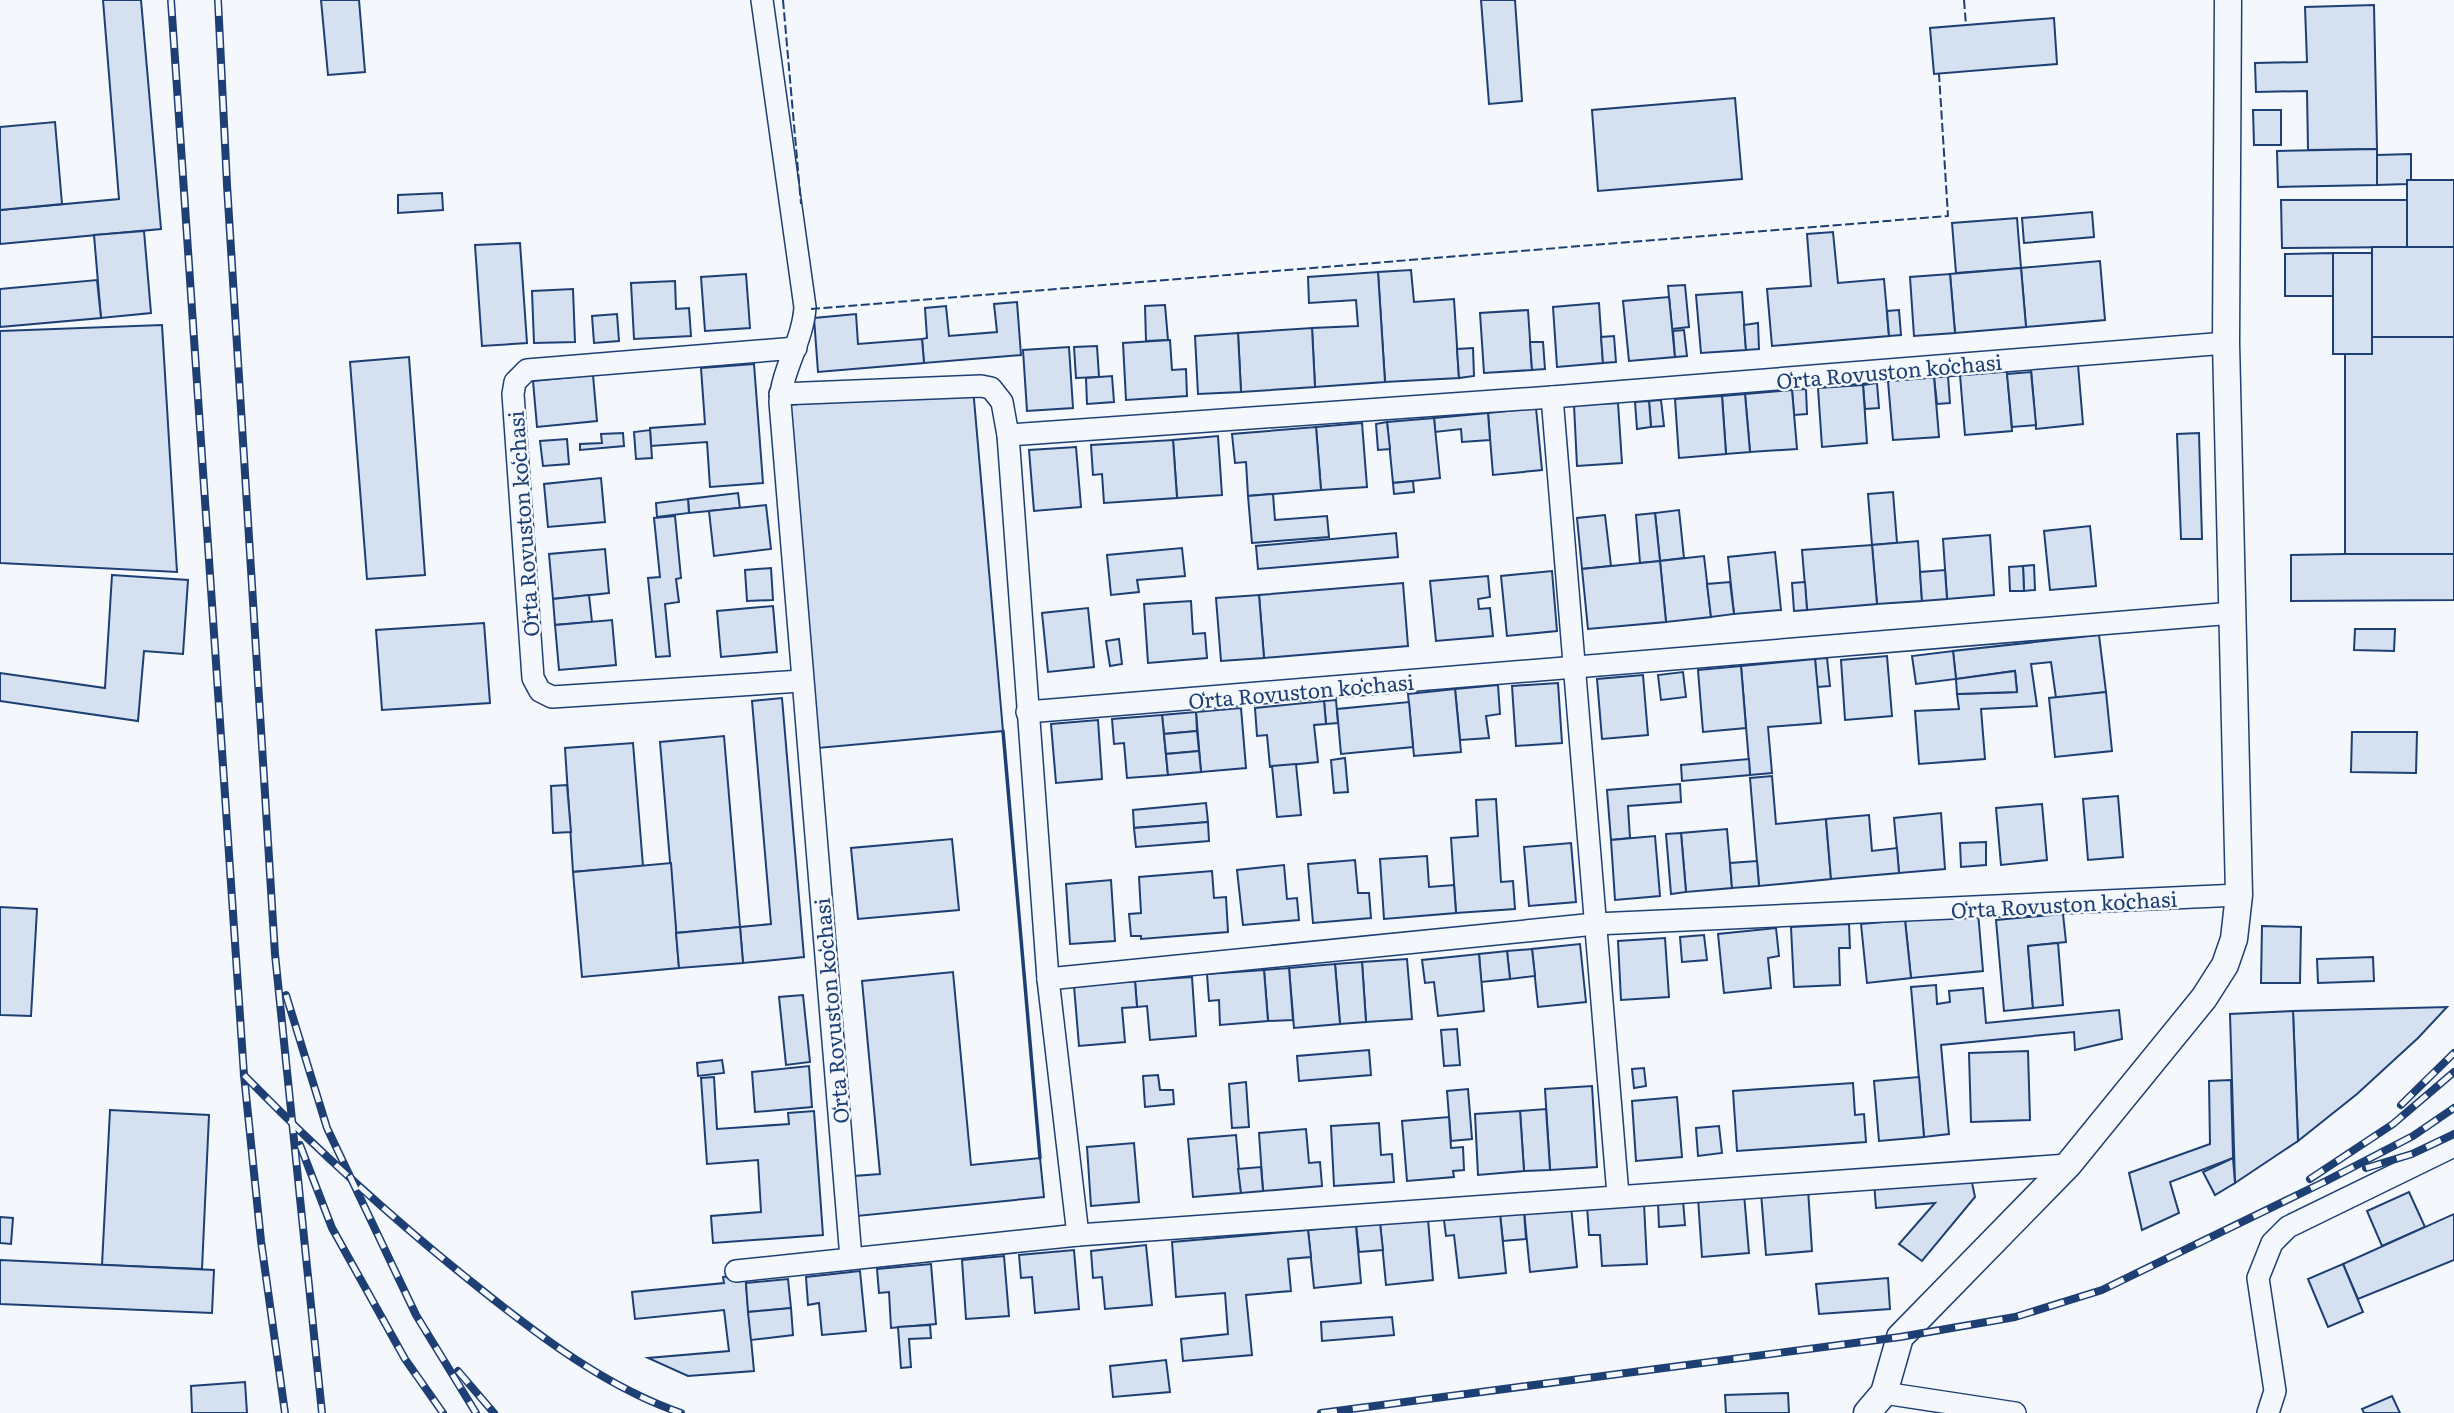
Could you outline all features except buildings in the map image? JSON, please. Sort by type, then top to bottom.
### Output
[{"type":"street","points":[[762,0],[805,307],[796,348]]},
{"type":"street","points":[[1867,1413],[1884,1393],[1900,1337],[2068,1165],[2204,998],[2225,965],[2234,939],[2239,895],[2226,343],[2228,0]]},
{"type":"street","name":"Oʻrta Rovuston koʻchasi","points":[[1008,435],[1552,397],[2226,343]]},
{"type":"street","name":"Oʻrta Rovuston koʻchasi","points":[[803,681],[552,697],[540,691],[533,678],[513,394],[515,382],[527,370],[796,348],[780,394],[851,1258]]},
{"type":"street","points":[[780,394],[991,388],[1002,402],[1008,435],[1048,979],[1078,1236]]},
{"type":"street","points":[[1552,397],[1618,1195]]},
{"type":"street","name":"Oʻrta Rovuston koʻchasi","points":[[1027,712],[2233,613]]},
{"type":"street","name":"Oʻrta Rovuston koʻchasi","points":[[1048,979],[1595,924],[2239,895]]},
{"type":"street","points":[[2268,1413],[2275,1391],[2258,1278],[2272,1243],[2288,1227],[2454,1146]]},
{"type":"street","points":[[736,1270],[1078,1236],[1618,1195],[2068,1165]]},
{"type":"street","points":[[1884,1393],[2015,1413]]},
{"type":"railway","points":[[171,0],[244,1075],[261,1241],[285,1413]]},
{"type":"railway","points":[[218,0],[275,954],[322,1413]]},
{"type":"railway","points":[[286,995],[327,1128],[416,1315],[476,1413]]},
{"type":"railway","points":[[2401,1105],[2454,1053]]},
{"type":"railway","points":[[2310,1179],[2393,1124],[2454,1072]]},
{"type":"railway","points":[[244,1075],[358,1185],[501,1305],[549,1342],[600,1375],[681,1413]]},
{"type":"railway","points":[[1321,1413],[1900,1337],[2015,1317],[2102,1290],[2326,1181],[2413,1136],[2454,1108]]},
{"type":"railway","points":[[2366,1168],[2412,1154],[2454,1134]]},
{"type":"railway","points":[[300,1145],[332,1228],[405,1359],[443,1413]]},
{"type":"railway","points":[[458,1371],[494,1413]]},
{"type":"fence","points":[[783,0],[801,204]]},
{"type":"fence","points":[[1964,0],[1966,25]]},
{"type":"fence","points":[[811,309],[1948,216],[1939,74]]},
{"type":"wall","points":[[1003,731],[1040,1158]]}]
